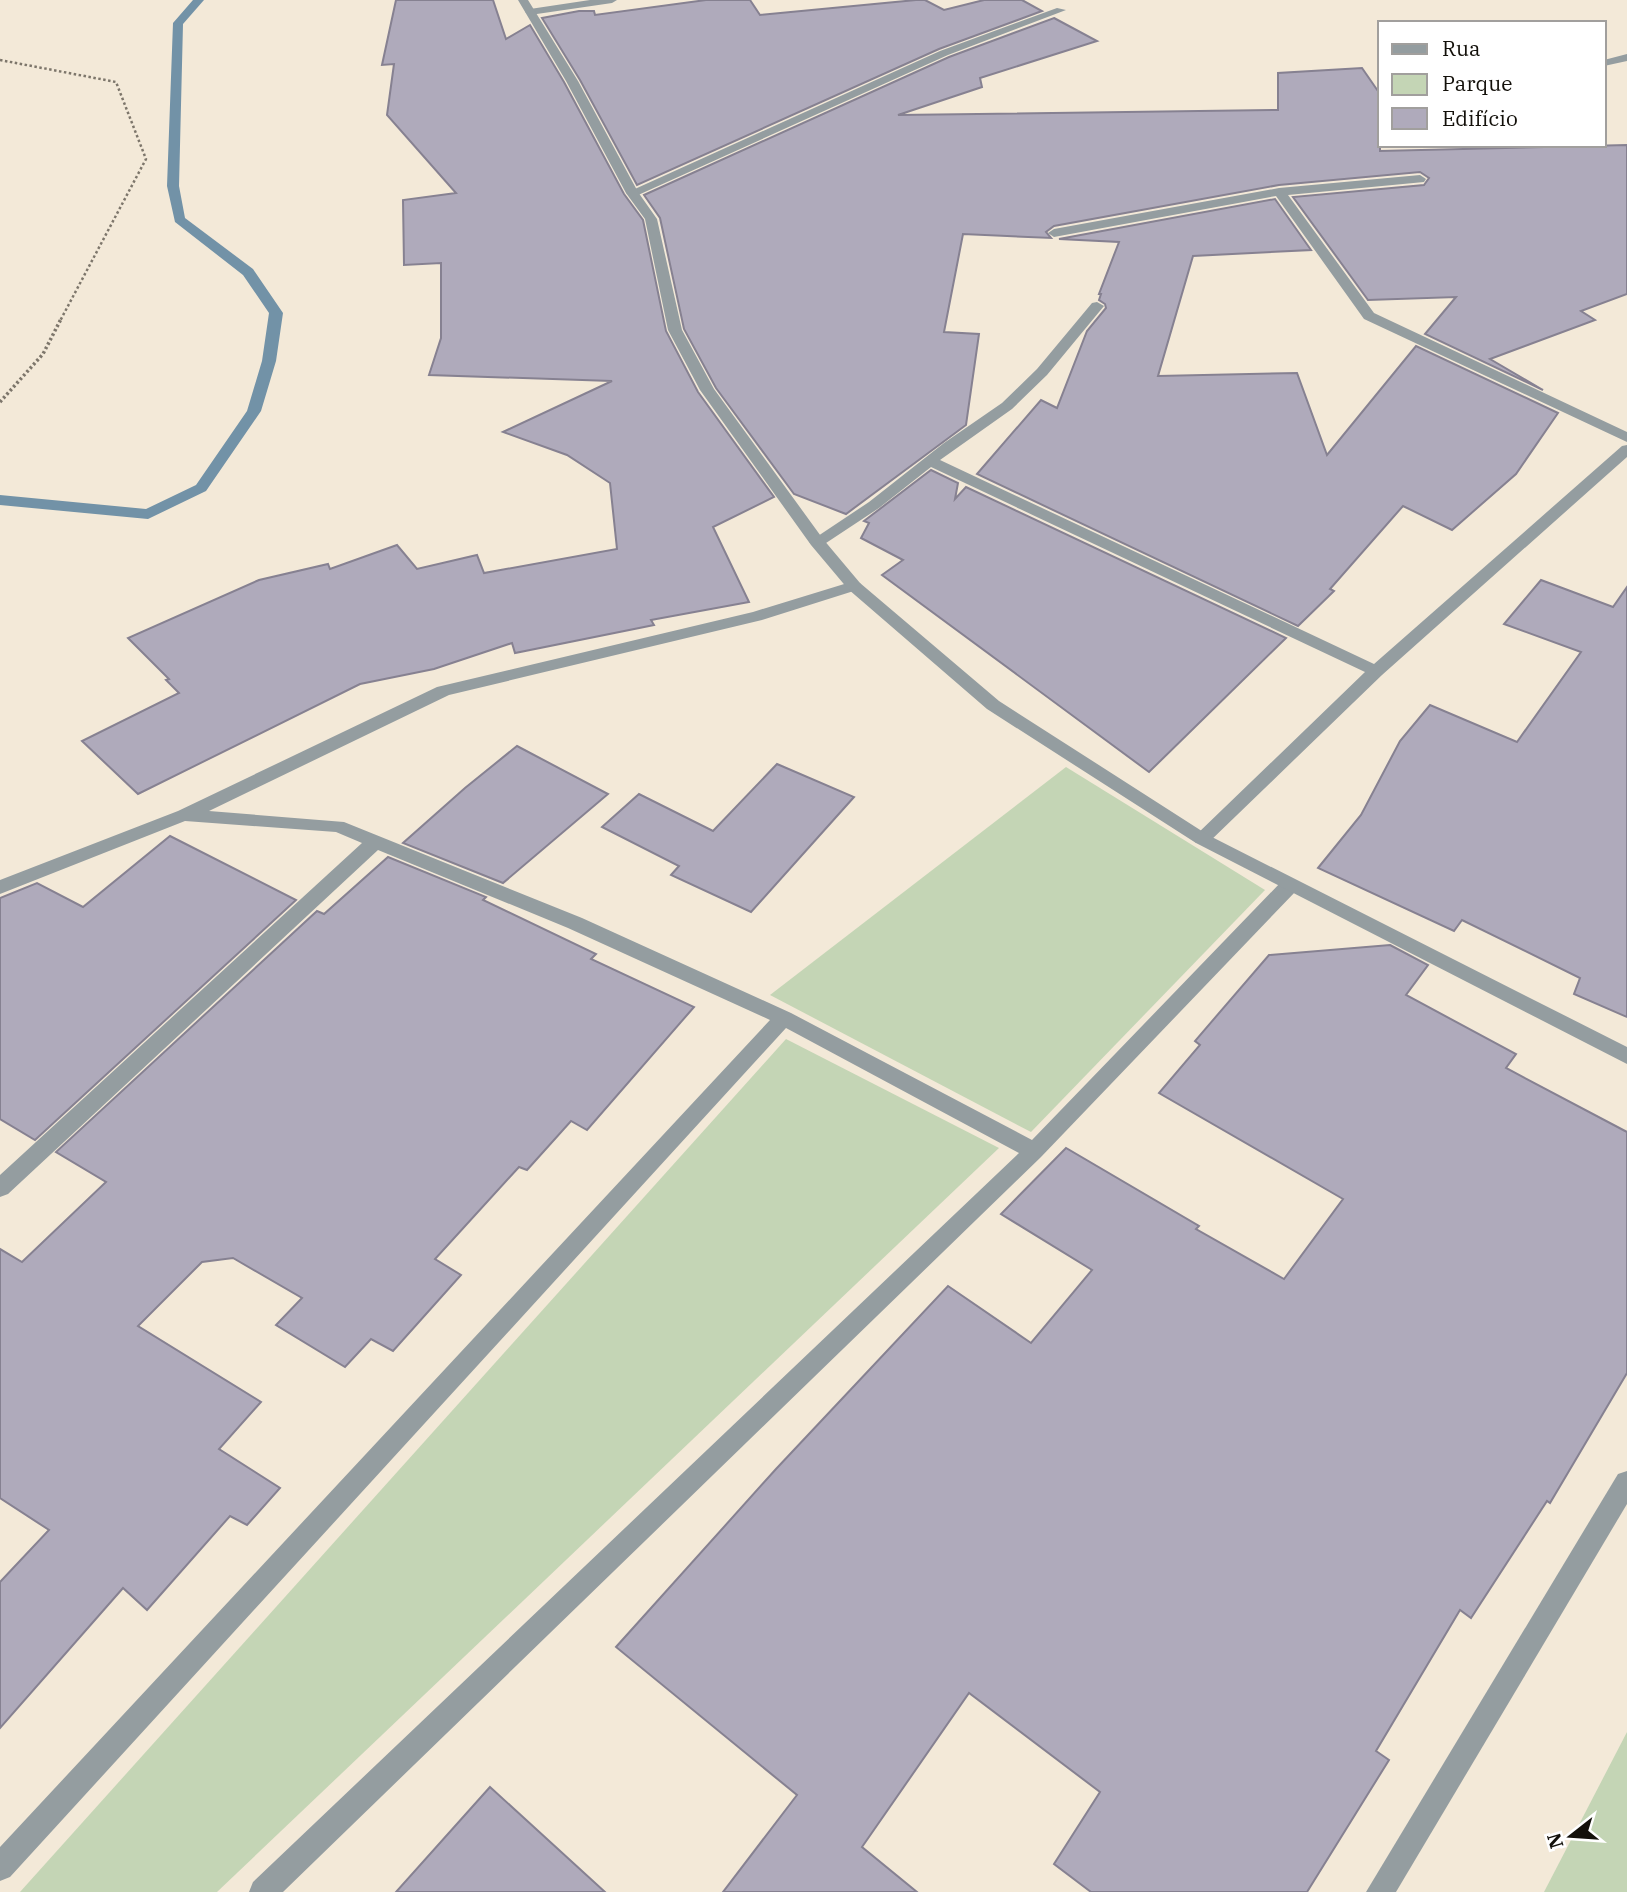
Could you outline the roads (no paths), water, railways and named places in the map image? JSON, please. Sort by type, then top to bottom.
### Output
[{"type":"street","points":[[611,0],[526,6],[572,80],[632,194],[651,219],[675,330],[707,390],[817,542],[855,586],[993,705],[1202,839],[1289,886],[1627,1056]]},
{"type":"street","points":[[632,194],[944,53],[1061,10]]},
{"type":"street","points":[[1607,63],[1627,57]]},
{"type":"street","points":[[1054,233],[1279,192],[1420,178]]},
{"type":"street","points":[[1279,192],[1369,316],[1627,438]]},
{"type":"street","points":[[817,542],[874,505],[1007,406],[1042,372],[1097,306]]},
{"type":"street","points":[[1202,839],[1376,671],[1627,449]]},
{"type":"street","points":[[930,461],[1376,671]]},
{"type":"street","points":[[0,887],[184,815],[443,691],[756,616],[855,586]]},
{"type":"street","points":[[184,815],[338,826],[575,923],[784,1017],[1034,1151]]},
{"type":"street","points":[[0,1188],[374,842]]},
{"type":"street","points":[[263,1892],[1034,1151],[1289,886]]},
{"type":"street","points":[[0,1867],[784,1017]]},
{"type":"street","points":[[1380,1892],[1627,1482]]},
{"type":"waterway","points":[[0,500],[148,514],[201,488],[254,411],[269,361],[276,313],[248,272],[179,219],[173,186],[178,23],[199,0]]}]
